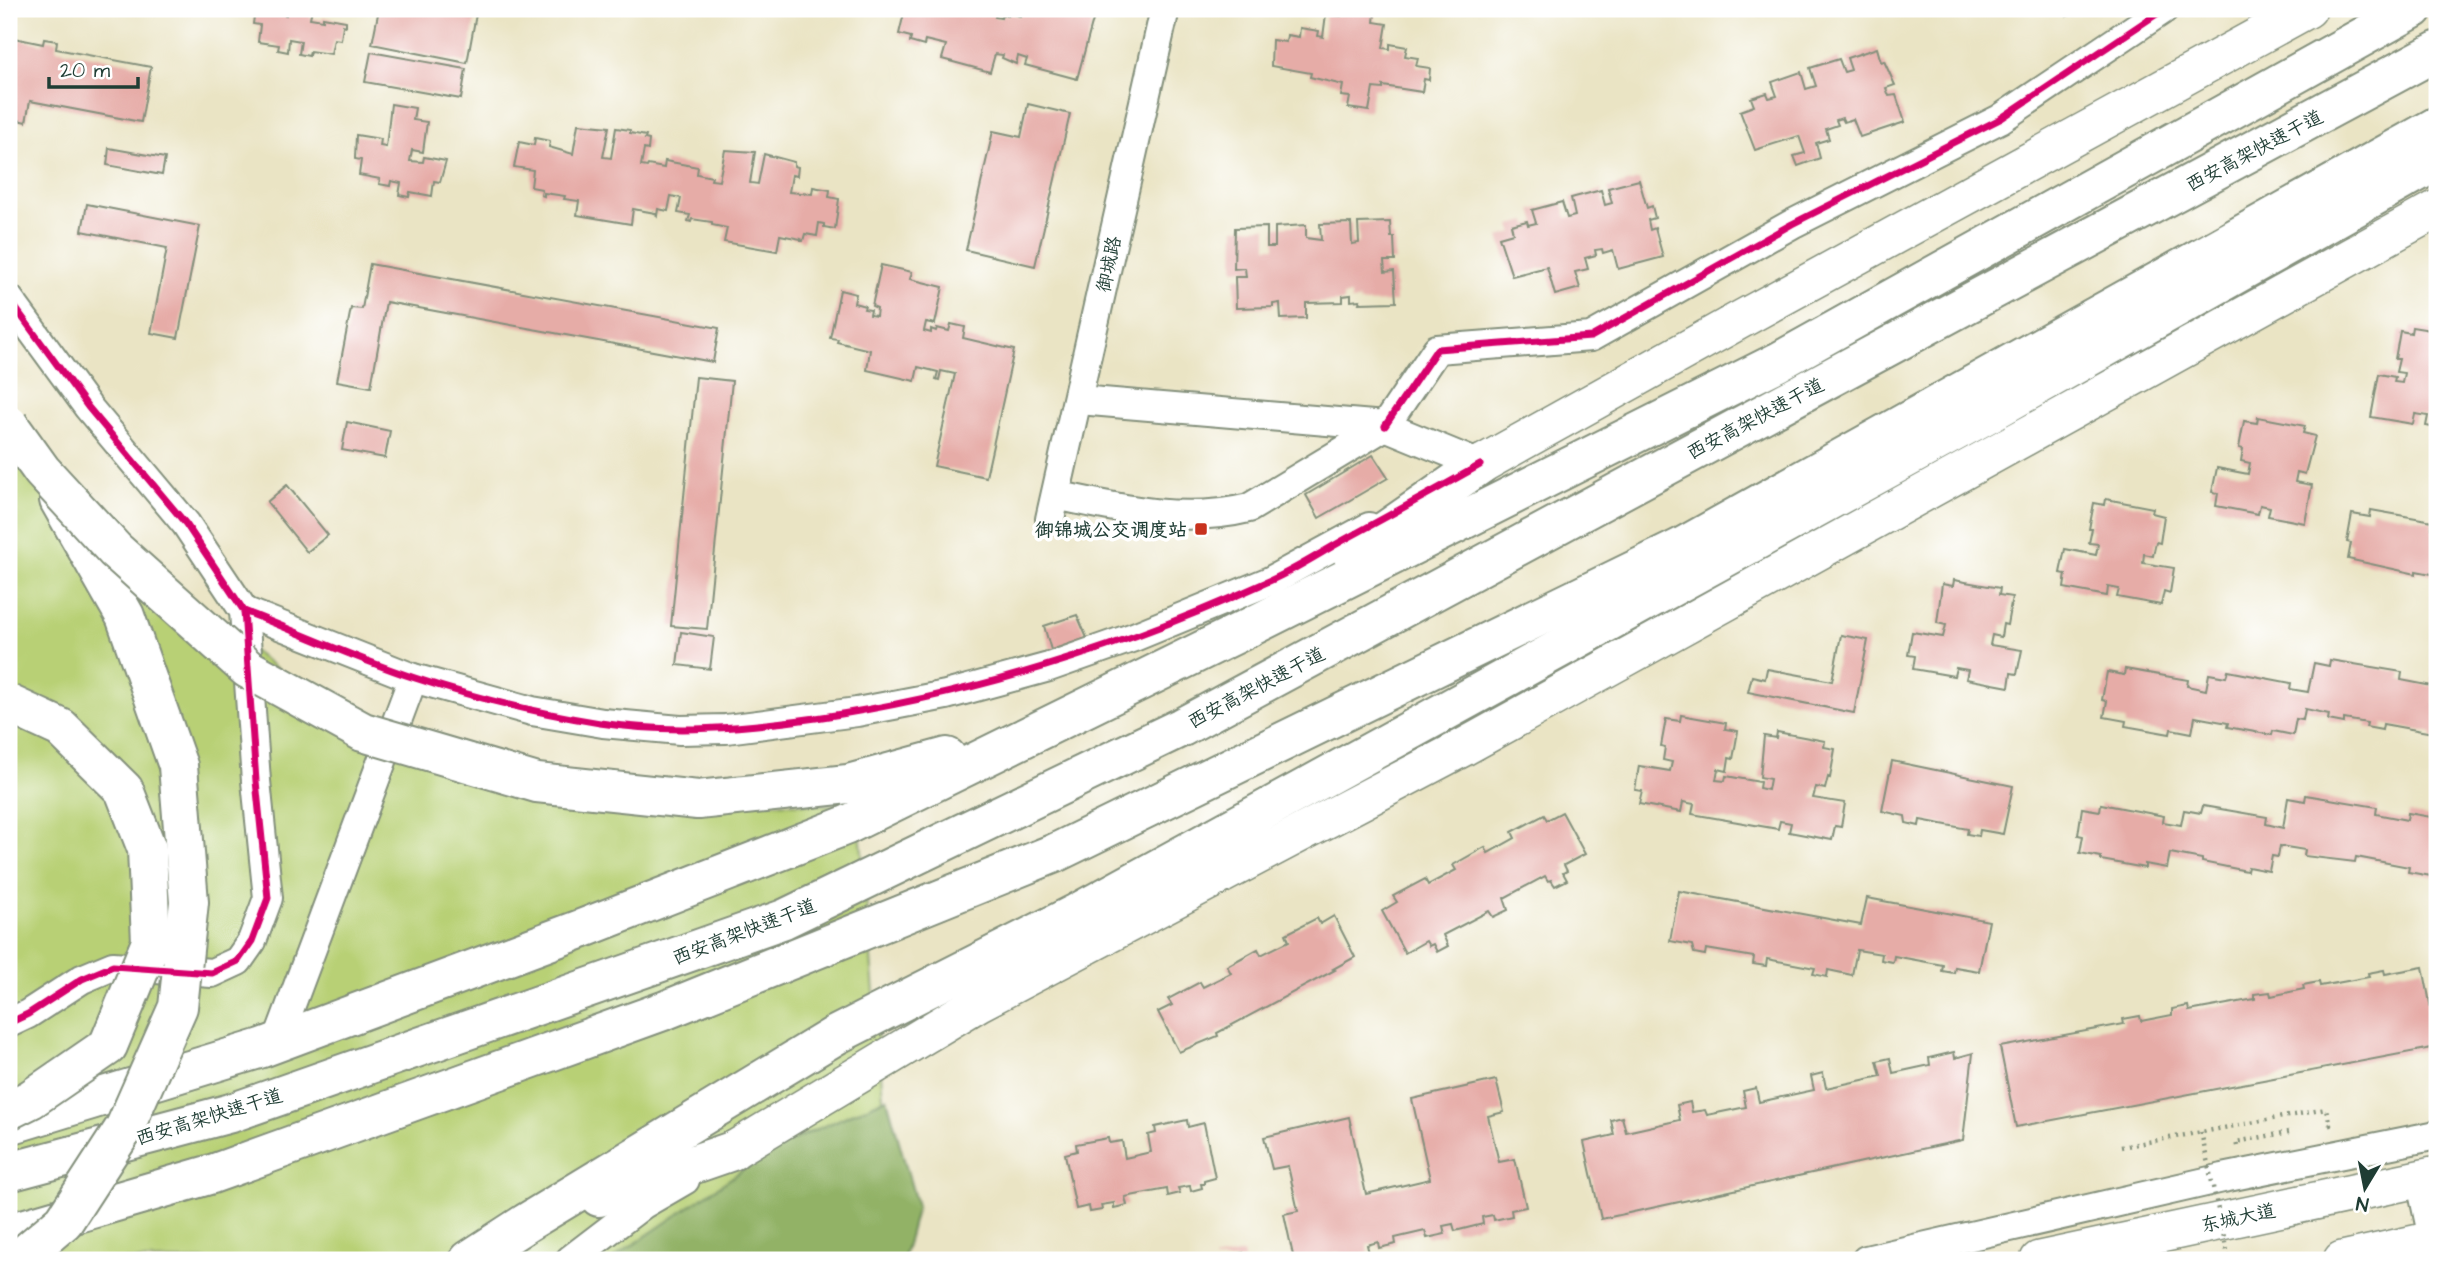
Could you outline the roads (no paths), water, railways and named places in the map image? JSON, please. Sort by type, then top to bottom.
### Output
[{"type":"highway","points":[[9,1125],[277,1042],[581,929],[847,825],[1235,635],[1778,362],[2413,9]]},
{"type":"highway","name":"西安高架快速干道","points":[[9,1172],[231,1113],[784,919],[1182,727],[2437,51]]},
{"type":"highway","points":[[9,1233],[212,1174],[640,1019],[1055,853],[1682,547],[2437,126]]},
{"type":"highway","points":[[469,1260],[836,1035],[1090,907],[1991,412],[2437,161]]},
{"type":"highway","points":[[9,425],[42,471],[125,616],[177,766],[190,902],[178,1007],[125,1127],[64,1221],[18,1260]]},
{"type":"highway","points":[[1235,635],[1480,466]]},
{"type":"highway","points":[[42,471],[115,550],[248,669],[363,732],[537,783],[698,800],[848,784],[1034,734]]},
{"type":"highway","points":[[9,704],[61,728],[124,790],[147,849],[151,942],[108,1046],[31,1099],[9,1110]]},
{"type":"highway","points":[[438,1260],[526,1223],[732,1151]]},
{"type":"main road","points":[[1480,466],[1738,321],[2308,9]]},
{"type":"main road","points":[[732,1151],[978,1003],[1464,747],[2437,209]]},
{"type":"main road","name":"东城大道","points":[[2039,1260],[2428,1177]]},
{"type":"main road","points":[[2342,1260],[2436,1245]]},
{"type":"street","name":"御城路","points":[[1165,9],[1053,507],[1117,509],[1164,515],[1228,513],[1249,508],[1385,426]]},
{"type":"street","points":[[1385,426],[1437,349],[1591,337],[1792,224],[2000,120],[2164,9]]},
{"type":"street","points":[[9,299],[88,407],[186,524],[244,611],[256,781],[268,898],[252,942],[238,961],[212,973],[113,966],[82,979],[28,1014],[9,1023]]},
{"type":"street","points":[[1079,400],[1385,426],[1480,466]]},
{"type":"street","points":[[244,611],[413,678],[532,711],[603,723],[680,730],[772,724],[857,712],[946,695],[1049,667],[1134,637],[1270,581],[1480,466]]},
{"type":"street","points":[[277,1042],[413,678]]},
{"type":"street","points":[[1866,1260],[2223,1178],[2437,1135]]},
{"type":"street","points":[[569,1260],[642,1205],[732,1151]]},
{"type":"street","points":[[2428,1177],[2436,1245]]},
{"type":"place","name":"御锦城公交调度站","points":[[1201,529]]}]
